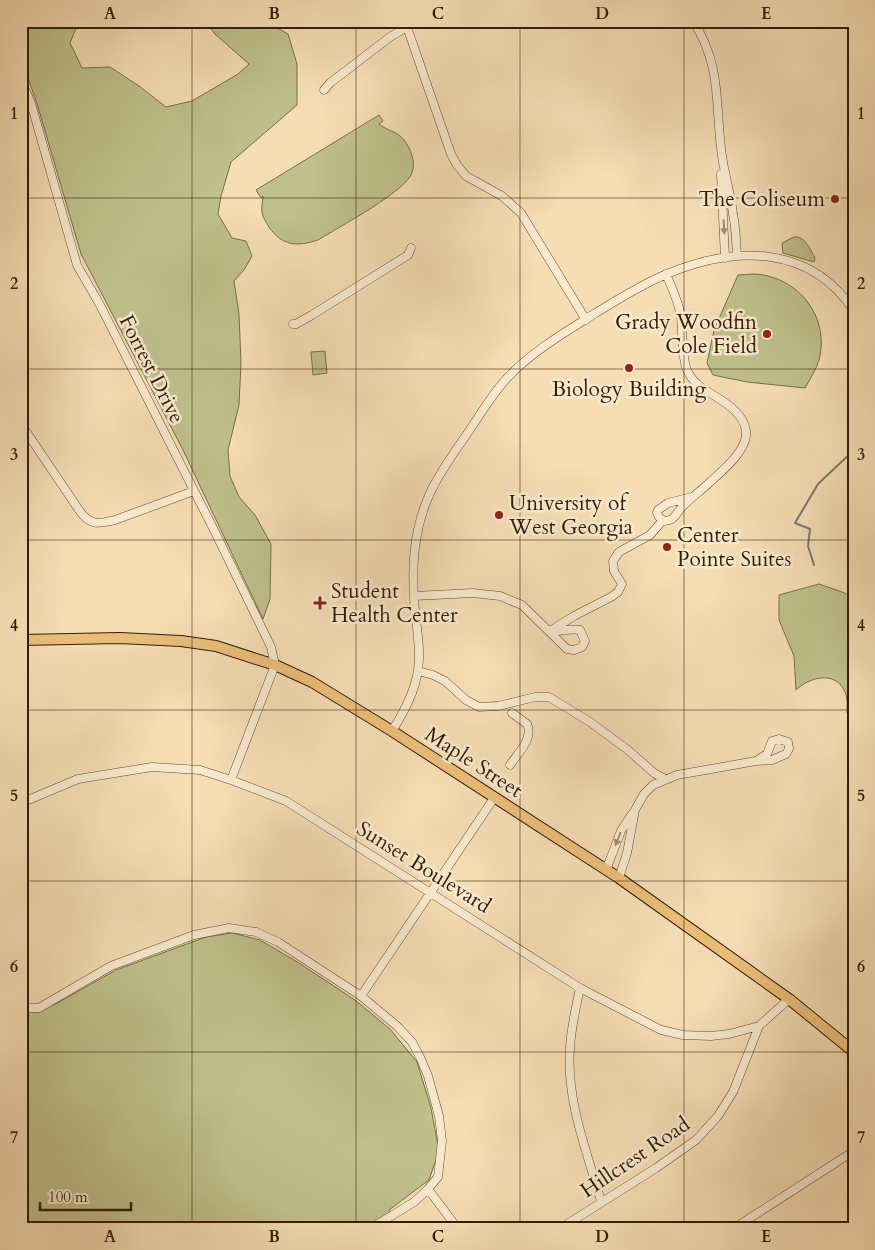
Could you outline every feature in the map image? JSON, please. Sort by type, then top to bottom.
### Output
[{"type":"main road","name":"Maple Street","points":[[21,640],[120,638],[216,646],[275,665],[312,682],[392,731],[619,878],[789,999],[854,1052]]},
{"type":"street","points":[[324,90],[330,83],[390,37],[417,21]]},
{"type":"street","points":[[693,21],[711,60],[718,96],[723,162],[734,215],[737,256]]},
{"type":"street","points":[[407,27],[449,148],[457,165],[466,176],[502,196],[515,206],[536,235],[586,320]]},
{"type":"street","name":"Forrest Drive","points":[[21,80],[31,104],[77,265],[194,491],[271,647],[275,665]]},
{"type":"street","points":[[723,162],[721,170],[725,258]]},
{"type":"street","points":[[293,324],[312,315],[408,255],[411,248]]},
{"type":"street","points":[[392,731],[411,697],[418,671],[419,653],[412,569],[416,537],[432,490],[456,450],[492,397],[508,378],[549,343],[586,320],[666,274],[709,260],[737,256],[780,258],[817,272],[835,287],[854,311]]},
{"type":"street","points":[[414,596],[473,593],[500,596],[522,605],[550,631],[562,622],[618,592],[622,584],[614,571],[614,561],[619,552],[650,535],[663,520],[668,520],[676,515],[692,497],[726,468],[746,441],[747,432],[744,422],[726,404],[701,388],[687,370],[679,310],[666,274]]},
{"type":"street","points":[[21,424],[78,510],[84,518],[92,522],[102,523],[115,520],[194,491]]},
{"type":"street","points":[[663,520],[657,513],[658,510],[668,503],[692,497]]},
{"type":"street","points":[[231,780],[275,665]]},
{"type":"street","points":[[418,671],[433,675],[445,682],[466,700],[480,707],[498,706],[535,697],[549,697],[595,725],[654,773],[665,779]]},
{"type":"street","points":[[510,765],[525,745],[530,732],[527,724],[512,713]]},
{"type":"street","points":[[606,870],[621,831],[644,794],[653,785],[678,775],[756,761]]},
{"type":"street","name":"Sunset Boulevard","points":[[21,803],[78,779],[152,767],[200,770],[286,802],[580,988],[661,1030],[683,1035],[711,1036],[730,1034],[759,1026],[789,999]]},
{"type":"street","points":[[361,996],[432,893],[494,798]]},
{"type":"street","points":[[619,878],[627,853],[635,810]]},
{"type":"street","points":[[21,1008],[39,1008],[111,966],[194,935],[229,928],[256,932],[278,942],[361,996],[396,1026],[412,1042],[428,1076],[439,1116],[442,1141],[438,1177],[414,1202],[370,1229]]},
{"type":"street","points":[[580,988],[570,1049],[570,1077],[574,1106],[601,1201]]},
{"type":"street","name":"Hillcrest Road","points":[[561,1228],[656,1168],[696,1140],[718,1116],[732,1092],[759,1026]]},
{"type":"street","points":[[733,1229],[854,1151]]},
{"type":"street","points":[[428,1189],[458,1229]]},
{"type":"green space","points":[[21,21],[79,21],[70,43],[82,68],[110,67],[166,107],[192,101],[238,74],[249,64],[215,34],[205,21],[232,21],[239,27],[267,22],[288,34],[297,64],[297,105],[231,162],[218,214],[232,238],[246,241],[252,256],[244,270],[234,281],[239,314],[241,363],[239,405],[228,450],[230,476],[239,497],[255,515],[271,544],[270,599],[263,619],[183,450],[81,254],[38,107],[21,57]]},
{"type":"green space","points":[[379,115],[383,121],[379,124],[401,137],[411,151],[413,169],[407,181],[354,219],[318,240],[297,244],[279,238],[264,218],[262,210],[263,196],[261,198],[256,190]]},
{"type":"green space","points":[[798,237],[807,244],[815,258],[814,262],[783,253],[782,243]]},
{"type":"green space","name":"Grady Woodfin Cole Field","points":[[755,274],[771,277],[797,291],[808,302],[815,315],[820,329],[819,360],[805,388],[747,382],[713,375],[707,363],[714,330],[738,275]]},
{"type":"green space","points":[[325,351],[327,373],[313,375],[311,352]]},
{"type":"green space","points":[[819,584],[845,593],[854,600],[854,714],[847,713],[845,693],[840,684],[834,680],[828,678],[814,679],[796,690],[794,656],[779,620],[779,595]]},
{"type":"green space","points":[[232,933],[260,940],[355,1000],[390,1029],[417,1062],[431,1108],[439,1151],[429,1180],[389,1210],[393,1229],[21,1229],[21,1013],[54,1005],[116,970],[206,937]]},
{"type":"waterway","points":[[814,565],[808,546],[810,529],[795,523],[818,484],[854,450]]},
{"type":"place","name":"The Coliseum","points":[[835,199]]},
{"type":"place","name":"Grady Woodfin Cole Field","points":[[767,334]]},
{"type":"place","name":"Biology Building","points":[[629,368]]},
{"type":"place","name":"University of West Georgia","points":[[499,515]]},
{"type":"place","name":"Center Pointe Suites","points":[[667,547]]},
{"type":"place","name":"Student Health Center","points":[[320,603]]}]
